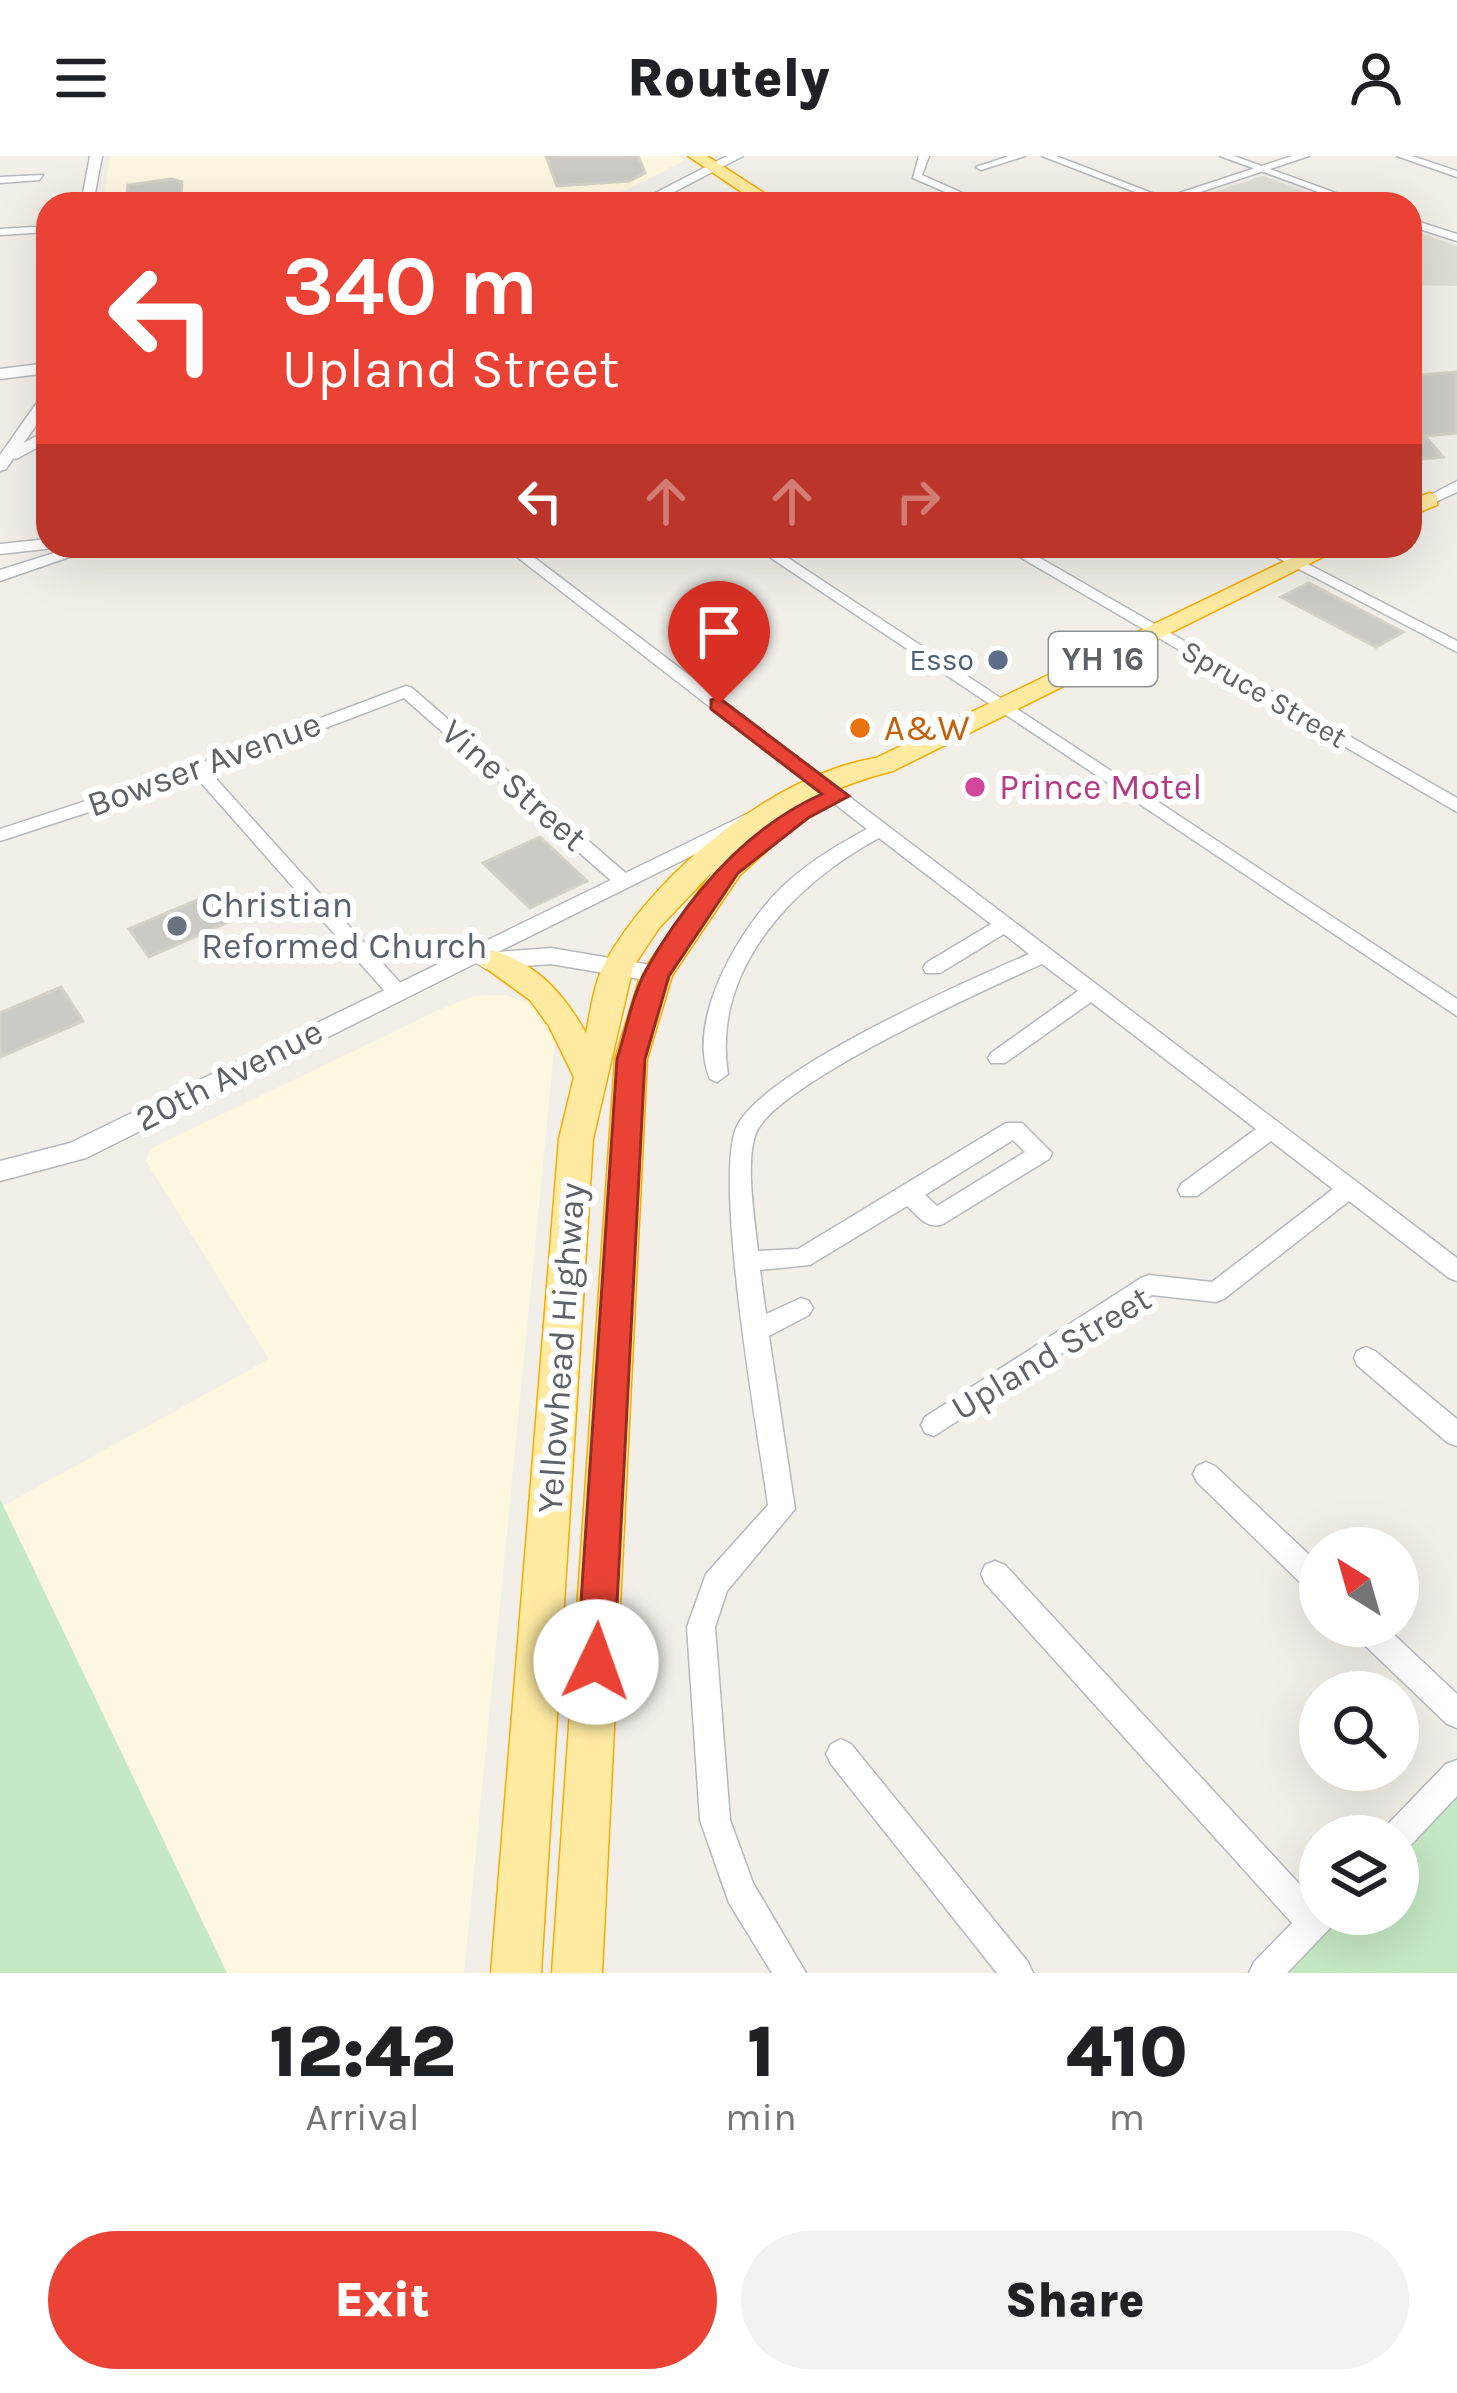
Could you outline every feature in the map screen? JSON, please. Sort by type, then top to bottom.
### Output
[{"type":"highway","points":[[714,159],[732,181],[751,192]]},
{"type":"highway","points":[[714,159],[776,192]]},
{"type":"highway","points":[[683,183],[732,181]]},
{"type":"highway","name":"20th Avenue","points":[[788,800],[866,782],[883,765],[1309,558]]},
{"type":"highway","name":"Yellowhead Highway","points":[[516,1973],[576,1139],[589,1074],[638,970],[730,868],[831,790]]},
{"type":"highway","name":"Yellowhead Highway","points":[[577,1973],[638,970],[649,921],[709,858],[788,800]]},
{"type":"highway","points":[[491,961],[515,970],[561,1012],[589,1074]]},
{"type":"main road","points":[[665,192],[714,159]]},
{"type":"main road","points":[[642,192],[714,159]]},
{"type":"main road","points":[[4,368],[36,364]]},
{"type":"main road","points":[[5,460],[36,433]]},
{"type":"street","points":[[89,192],[96,156]]},
{"type":"street","points":[[924,156],[917,176],[954,192]]},
{"type":"street","points":[[981,167],[1020,156]]},
{"type":"street","points":[[1047,156],[1134,192]]},
{"type":"street","points":[[1225,156],[1326,192]]},
{"type":"street","points":[[1190,192],[1304,156]]},
{"type":"street","points":[[1402,156],[1457,174]]},
{"type":"street","points":[[0,180],[39,177]]},
{"type":"street","points":[[1422,225],[1457,238]]},
{"type":"street","points":[[0,232],[36,230]]},
{"type":"street","points":[[1422,498],[1457,486]]},
{"type":"street","points":[[1422,502],[1457,513]]},
{"type":"street","points":[[0,549],[36,545]]},
{"type":"street","points":[[2,575],[55,558]]},
{"type":"street","points":[[526,558],[1457,1271]]},
{"type":"street","points":[[778,558],[1457,1009]]},
{"type":"street","name":"Spruce Street","points":[[1029,558],[1457,806]]},
{"type":"street","points":[[1285,558],[1457,646]]},
{"type":"street","name":"Bowser Avenue","points":[[0,835],[199,770],[406,691]]},
{"type":"street","name":"Vine Street","points":[[406,691],[622,880]]},
{"type":"street","points":[[199,770],[397,992]]},
{"type":"street","name":"20th Avenue","points":[[0,1171],[77,1151],[788,800]]},
{"type":"street","points":[[716,1074],[710,1034],[748,937],[802,879],[833,854],[881,829]]},
{"type":"street","points":[[933,968],[1006,925]]},
{"type":"street","points":[[790,1973],[740,1892],[715,1820],[701,1627],[716,1583],[782,1509],[746,1261],[743,1133],[763,1108],[858,1048],[968,988],[1045,955]]},
{"type":"street","name":"20th Avenue","points":[[454,965],[551,956],[638,970]]},
{"type":"street","points":[[998,1058],[1092,991]]},
{"type":"street","points":[[746,1261],[802,1258],[908,1193],[1014,1129],[1041,1153],[935,1218],[908,1193]]},
{"type":"street","points":[[1189,1190],[1271,1129]]},
{"type":"street","name":"Upland Street","points":[[934,1425],[1149,1286],[1216,1292],[1350,1188]]},
{"type":"street","points":[[757,1330],[801,1309]]},
{"type":"street","points":[[1366,1358],[1457,1435]]},
{"type":"street","points":[[1206,1474],[1299,1563]]},
{"type":"street","points":[[995,1574],[1299,1899]]},
{"type":"street","points":[[1387,1647],[1457,1714]]},
{"type":"street","points":[[841,1754],[1017,1973]]},
{"type":"street","points":[[1418,1815],[1457,1775]]},
{"type":"street","points":[[1264,1973],[1301,1935]]},
{"type":"shaded area","points":[[110,156],[681,156],[683,161],[622,192],[105,192]]},
{"type":"shaded area","points":[[1263,176],[1307,192],[1214,192]]},
{"type":"shaded area","points":[[1422,233],[1457,246],[1457,286],[1422,285]]},
{"type":"shaded area","points":[[506,995],[542,1009],[552,1022],[555,1040],[464,1973],[227,1973],[3,1506],[269,1359],[146,1161],[150,1149],[439,1010],[474,996]]},
{"type":"green space","points":[[0,1499],[227,1973],[0,1973]]},
{"type":"green space","points":[[1457,1771],[1457,1973],[1265,1973],[1301,1935],[1419,1935],[1417,1815]]},
{"type":"building","points":[[546,156],[638,156],[645,173],[629,181],[557,186]]},
{"type":"building","points":[[182,182],[181,192],[127,192],[128,185]]},
{"type":"building","points":[[1457,372],[1457,433],[1425,436],[1443,457],[1422,459],[1422,375]]},
{"type":"building","points":[[1309,583],[1403,632],[1376,647],[1281,597]]},
{"type":"building","points":[[540,837],[587,881],[530,908],[483,863]]},
{"type":"building","name":"Christian Reformed Church","points":[[204,897],[226,923],[149,957],[129,929]]},
{"type":"building","points":[[61,987],[83,1021],[0,1057],[0,1013]]},
{"type":"place","name":"Esso","points":[[998,660]]},
{"type":"place","name":"A&W","points":[[860,728]]},
{"type":"place","name":"Prince Motel","points":[[975,787]]},
{"type":"place","name":"Christian Reformed Church","points":[[177,926]]},
{"type":"route","points":[[596,1662],[631,1059],[657,974],[730,868],[800,813],[838,796],[719,704]]}]
